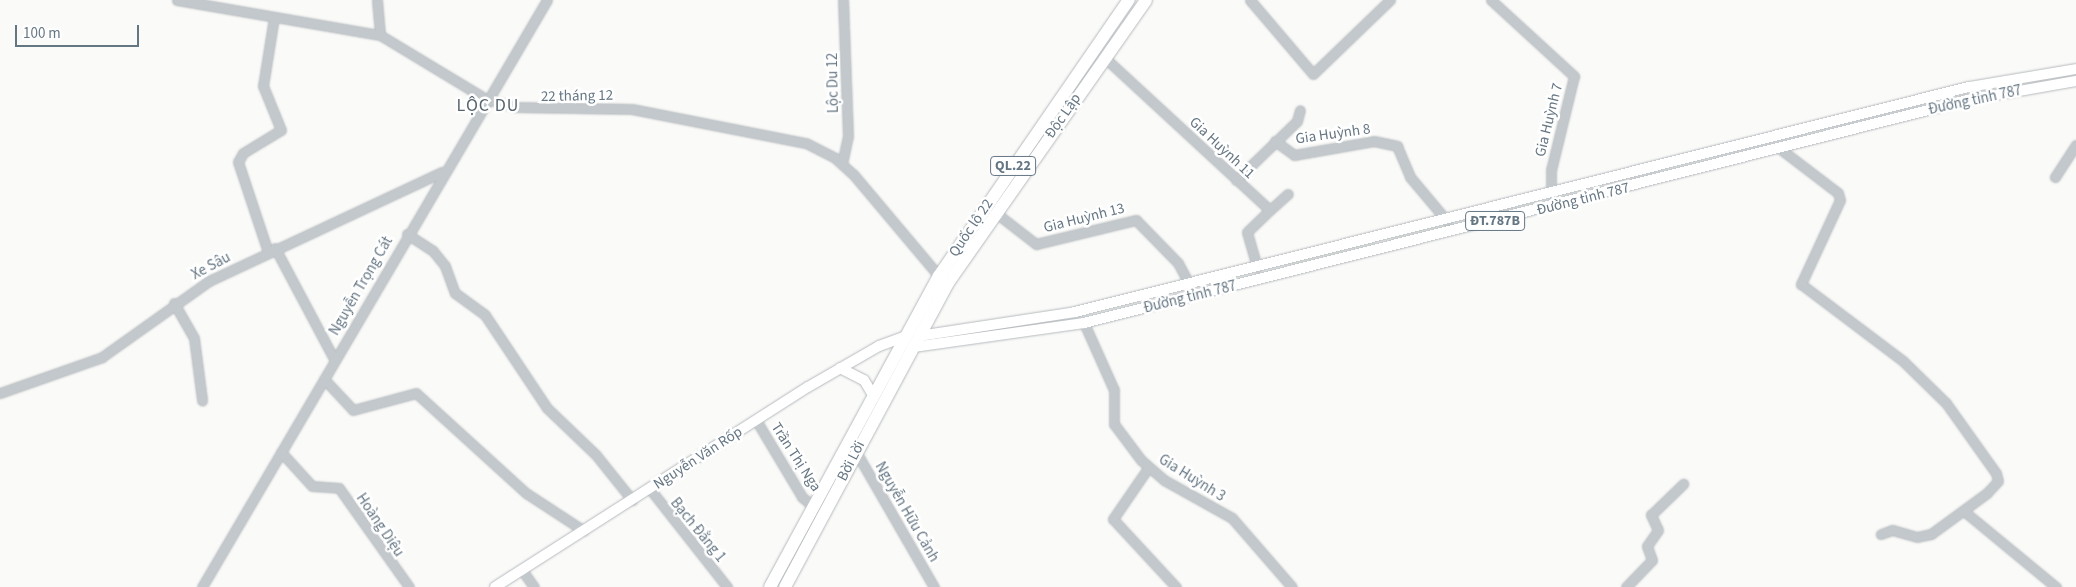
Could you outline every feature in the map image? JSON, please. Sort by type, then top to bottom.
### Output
[{"type":"highway","name":"Quốc lộ 22","points":[[912,340],[944,280],[1129,0]]},
{"type":"highway","name":"Độc Lập","points":[[944,280],[996,213],[1146,0]]},
{"type":"highway","name":"Bời Lời","points":[[770,587],[873,395],[912,340]]},
{"type":"highway","name":"Bời Lời","points":[[785,587],[912,340]]},
{"type":"main road","name":"Đường tỉnh 787","points":[[912,340],[1075,312],[1447,221],[1969,87],[2076,69]]},
{"type":"main road","name":"Đường tỉnh 787","points":[[912,340],[1084,322],[1968,100],[2076,81]]},
{"type":"main road","name":"Nguyễn Văn Rốp","points":[[495,587],[840,368],[912,340]]},
{"type":"main road","points":[[840,368],[864,380],[873,395]]},
{"type":"street","name":"22 tháng 12","points":[[177,0],[380,35],[486,99],[532,110],[632,109],[787,137],[823,150],[842,164],[944,280]]},
{"type":"street","points":[[377,0],[380,35]]},
{"type":"street","name":"Nguyễn Trọng Cát","points":[[202,587],[442,172],[547,0]]},
{"type":"street","name":"Lộc Du 12","points":[[842,164],[848,136],[843,0]]},
{"type":"street","points":[[1250,0],[1314,74],[1390,0]]},
{"type":"street","name":"Gia Huỳnh 7","points":[[1491,0],[1574,76],[1551,170],[1551,194]]},
{"type":"street","points":[[274,17],[263,86],[281,130],[243,152],[238,162],[272,250],[334,359]]},
{"type":"street","name":"Gia Huỳnh 11","points":[[1106,58],[1270,210]]},
{"type":"street","name":"Gia Huỳnh 8","points":[[1236,180],[1297,120],[1300,110]]},
{"type":"street","name":"Gia Huỳnh 8","points":[[1275,141],[1294,155],[1374,141],[1397,146],[1410,177],[1447,221]]},
{"type":"street","points":[[2054,177],[2076,145]]},
{"type":"street","points":[[1779,148],[1840,196],[1800,280],[1903,361],[1946,403],[1992,465],[1998,481],[1965,512],[1923,537],[1884,533]]},
{"type":"street","name":"Xe Sâu","points":[[2,392],[102,357],[174,303],[272,250],[442,172]]},
{"type":"street","points":[[1257,267],[1247,232],[1288,194]]},
{"type":"street","name":"Gia Huỳnh 13","points":[[996,213],[1036,244],[1136,220],[1178,263],[1189,284]]},
{"type":"street","points":[[407,234],[433,251],[445,266],[455,293],[484,315],[547,408],[596,455],[632,500]]},
{"type":"street","points":[[174,303],[194,338],[202,400]]},
{"type":"street","name":"Gia Huỳnh 3","points":[[1084,322],[1114,390],[1114,424],[1148,468],[1232,518],[1292,587]]},
{"type":"street","points":[[324,379],[353,410],[416,394],[433,404],[526,493],[584,531]]},
{"type":"street","points":[[0,382],[2,392]]},
{"type":"street","name":"Trần Thị Nga","points":[[756,420],[802,497],[814,507]]},
{"type":"street","name":"Hoàng Diệu","points":[[281,452],[312,486],[339,488],[409,587]]},
{"type":"street","name":"Nguyễn Hữu Cảnh","points":[[856,452],[934,587]]},
{"type":"street","points":[[1148,468],[1113,519],[1176,587]]},
{"type":"street","points":[[1626,587],[1652,560],[1647,546],[1658,530],[1652,515],[1683,484]]},
{"type":"street","name":"Bạch Đằng 1","points":[[650,489],[728,587]]},
{"type":"street","points":[[1965,512],[2056,587]]},
{"type":"street","points":[[522,570],[534,587]]},
{"type":"district","name":"LỘC DU","points":[[488,106]]}]
